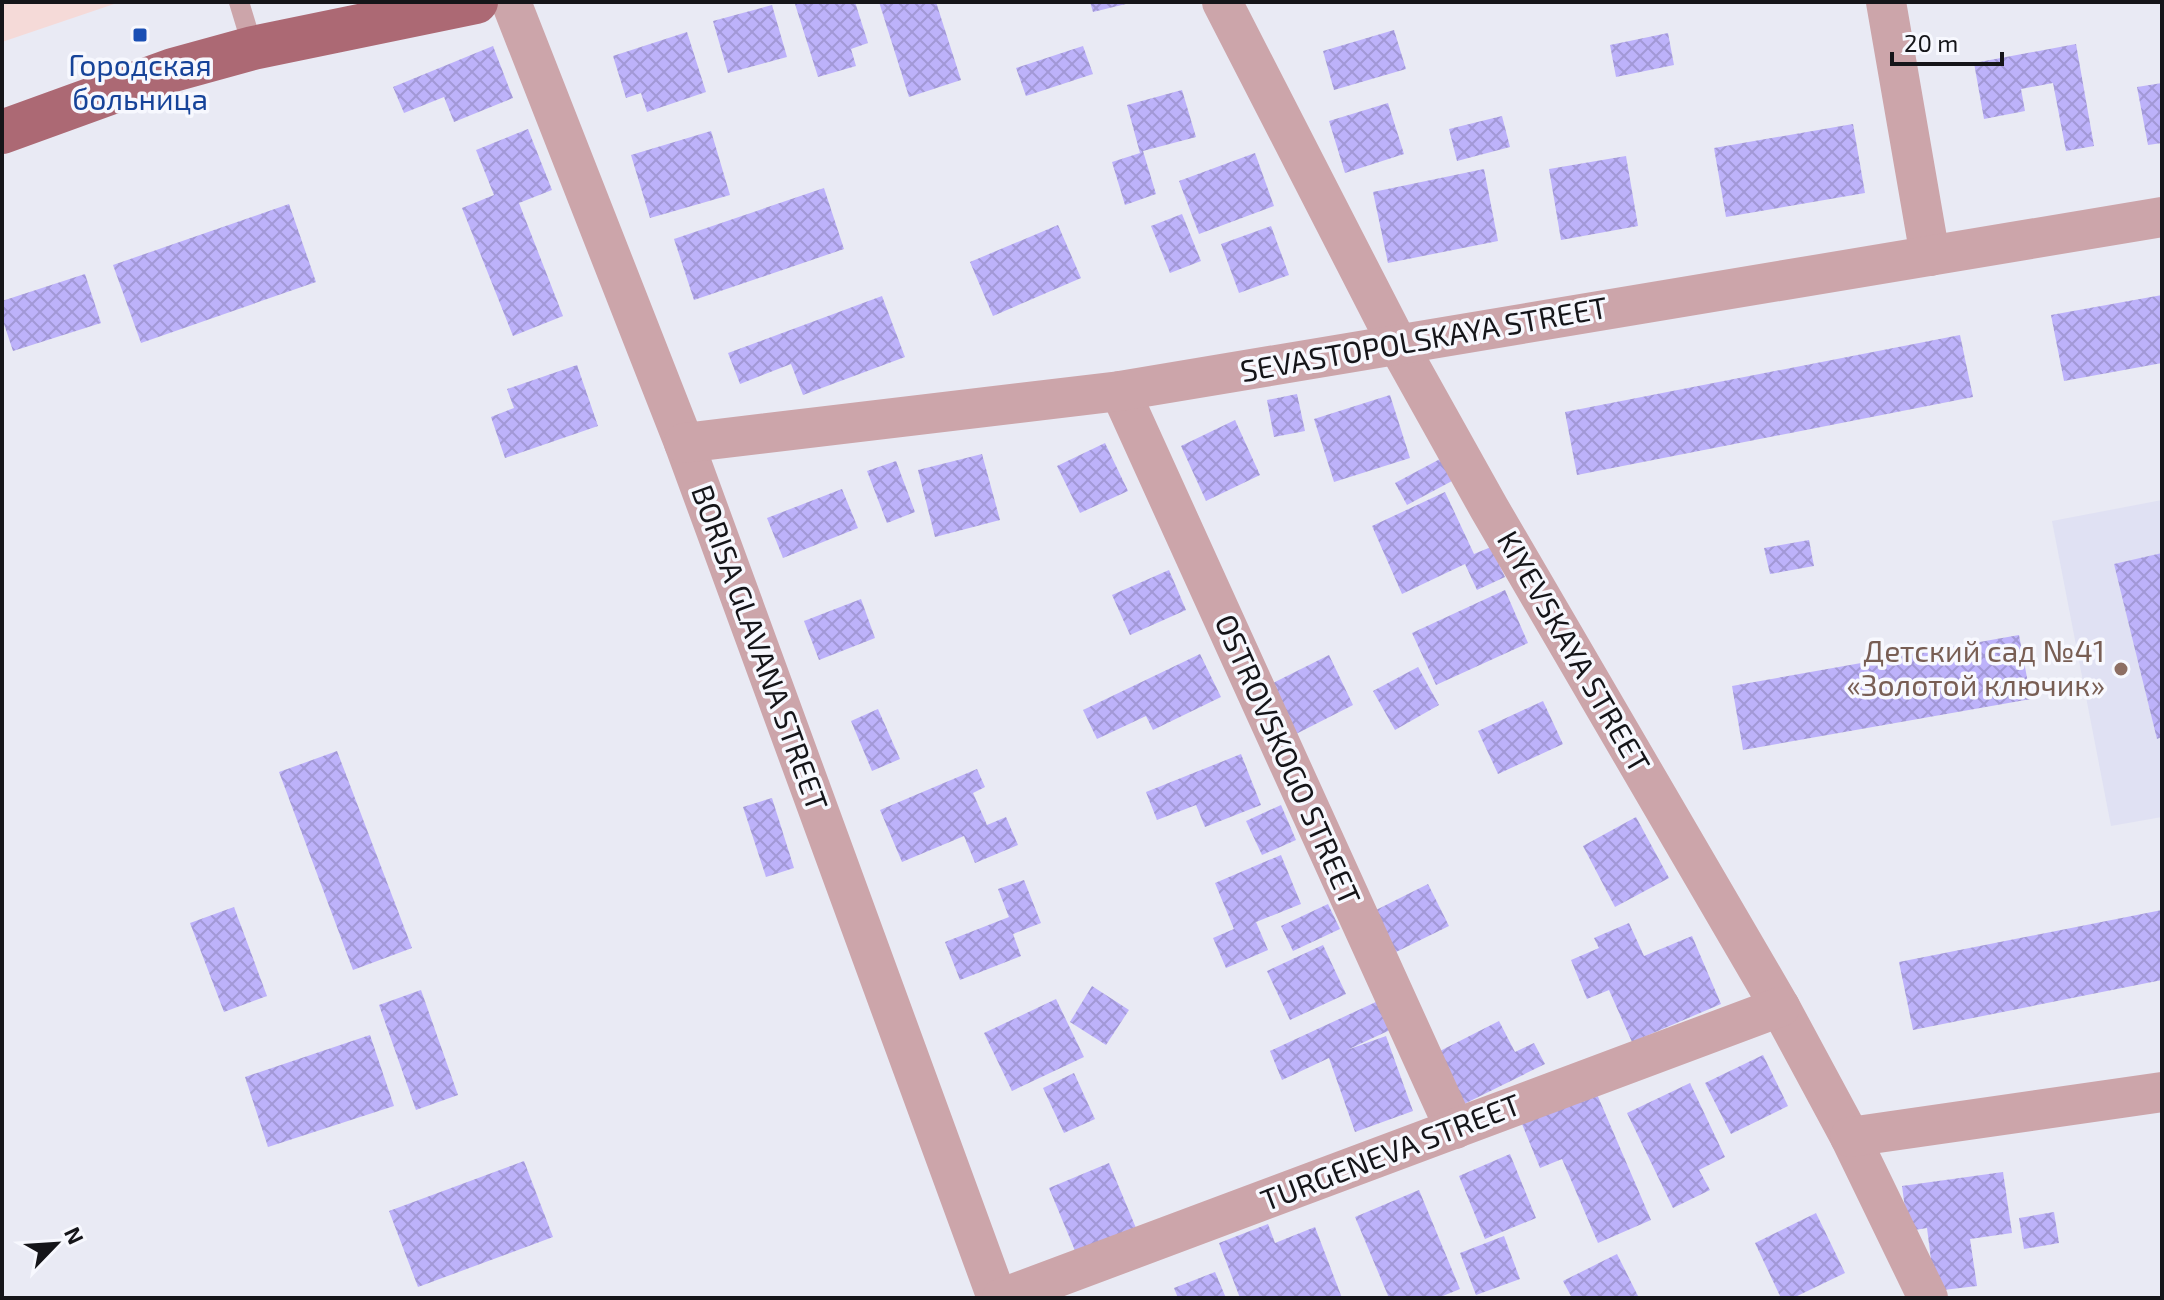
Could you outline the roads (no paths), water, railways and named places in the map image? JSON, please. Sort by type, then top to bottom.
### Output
[{"type":"main road","points":[[2,132],[173,70],[253,48],[476,2]]},
{"type":"street","name":"BORISA GLAVANA STREET","points":[[511,2],[684,443],[999,1298]]},
{"type":"street","name":"KIYEVSKAYA STREET","points":[[1222,2],[1398,345],[1489,508],[1780,1007],[1850,1137],[1928,1298]]},
{"type":"street","points":[[1886,2],[1930,256]]},
{"type":"street","name":"SEVASTOPOLSKAYA STREET","points":[[684,443],[1120,391],[2162,217]]},
{"type":"street","name":"OSTROVSKOGO STREET","points":[[1120,391],[1455,1129]]},
{"type":"street","name":"TURGENEVA STREET","points":[[999,1298],[1780,1007]]},
{"type":"street","points":[[1850,1137],[2162,1092]]},
{"type":"lane","points":[[239,2],[253,48]]},
{"type":"place","name":"Городская больница","points":[[140,35]]},
{"type":"place","name":"Детский сад №41 «Золотой ключик»","points":[[2121,669]]}]
